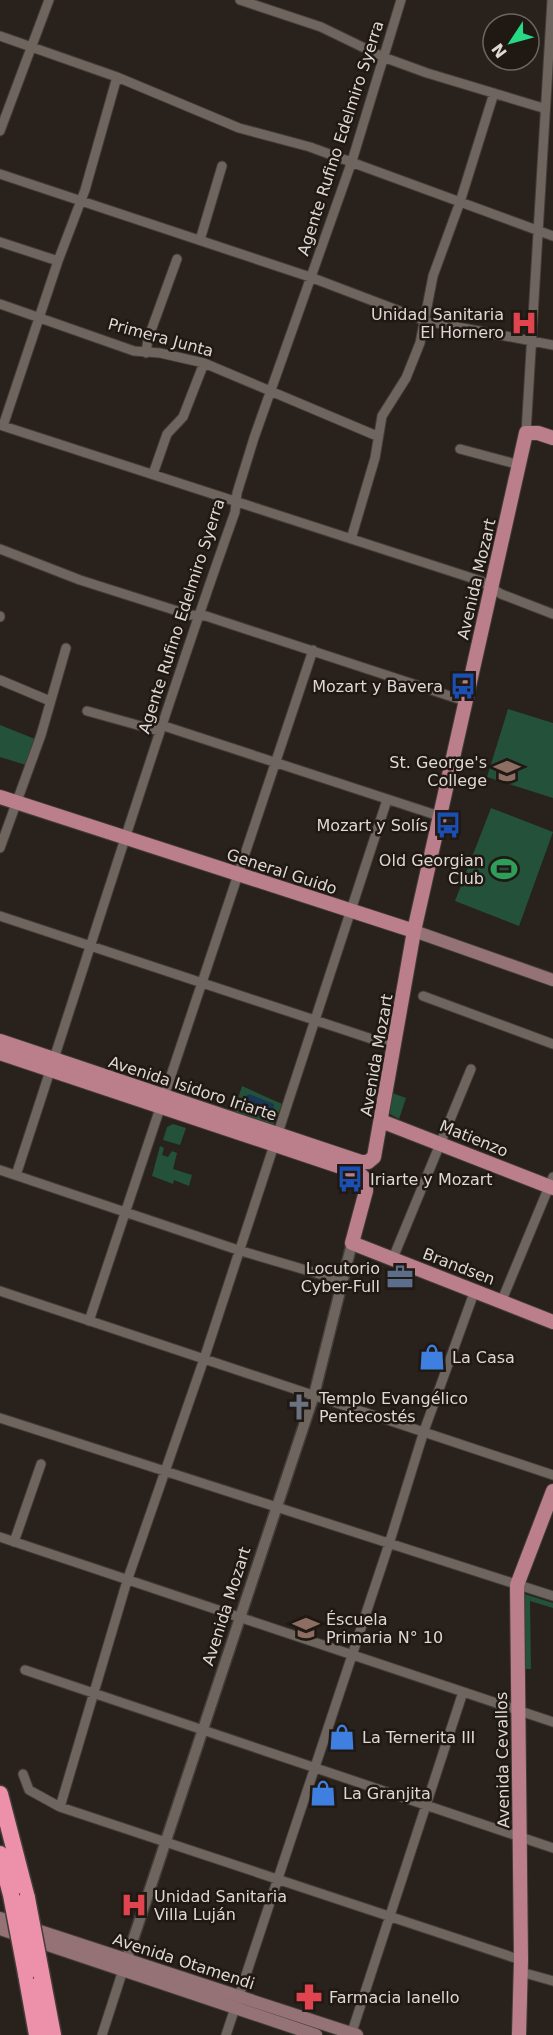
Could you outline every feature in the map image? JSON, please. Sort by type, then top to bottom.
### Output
[{"type":"highway","points":[[0,1794],[34,1975],[52,2035]]},
{"type":"highway","points":[[0,1854],[19,1897]]},
{"type":"highway","points":[[34,1975],[37,2035]]},
{"type":"main road","points":[[526,433],[538,433],[553,438]]},
{"type":"main road","name":"Avenida Mozart","points":[[374,1157],[414,931],[526,433]]},
{"type":"main road","name":"General Guido","points":[[0,797],[351,910],[553,980]]},
{"type":"main road","name":"Avenida Isidoro Iriarte","points":[[0,1041],[52,1065]]},
{"type":"main road","name":"Avenida Isidoro Iriarte","points":[[0,1053],[52,1065],[274,1138],[361,1162],[368,1162],[374,1157]]},
{"type":"main road","name":"Matienzo","points":[[381,1121],[552,1184]]},
{"type":"main road","name":"Avenida Isidoro Iriarte","points":[[274,1138],[359,1173],[367,1184]]},
{"type":"main road","name":"Avenida Mozart","points":[[352,1243],[367,1184]]},
{"type":"main road","name":"Brandsen","points":[[352,1243],[502,1300],[553,1322]]},
{"type":"main road","name":"Avenida Cevallos","points":[[519,2035],[521,1966],[517,1585],[553,1491]]},
{"type":"main road","name":"Avenida Otamendi","points":[[0,1918],[125,1965]]},
{"type":"main road","name":"Avenida Otamendi","points":[[0,1929],[125,1965],[237,2002],[354,2034]]},
{"type":"main road","name":"Avenida Otamendi","points":[[237,2002],[316,2035]]},
{"type":"street","points":[[0,131],[5,105],[32,47],[49,0]]},
{"type":"street","points":[[240,0],[321,27],[383,57],[543,108]]},
{"type":"street","name":"Agente Rufino Edelmiro Syerra","points":[[16,1175],[127,839],[160,728],[237,500],[254,438],[352,161],[401,0]]},
{"type":"street","name":"Avenida Mozart","points":[[526,433],[543,108],[552,0]]},
{"type":"street","points":[[0,36],[117,77],[239,128],[275,135],[352,161],[390,178],[553,236]]},
{"type":"street","points":[[117,77],[81,200],[1,426],[237,500],[481,581],[501,594],[553,614]]},
{"type":"street","points":[[351,538],[375,458],[382,416],[406,378],[426,321],[433,276],[460,202],[494,93]]},
{"type":"street","points":[[200,240],[222,166]]},
{"type":"street","points":[[0,174],[310,277],[426,321],[553,345]]},
{"type":"street","points":[[0,242],[58,261]]},
{"type":"street","points":[[146,353],[148,339],[177,259]]},
{"type":"street","name":"Primera Junta","points":[[0,304],[146,353],[160,353],[204,363],[377,436]]},
{"type":"street","points":[[153,474],[167,434],[183,417],[204,363]]},
{"type":"street","points":[[460,449],[520,465]]},
{"type":"street","points":[[0,549],[80,580],[313,650],[465,701]]},
{"type":"street","points":[[0,848],[41,735],[66,648]]},
{"type":"street","points":[[88,1321],[313,650]]},
{"type":"street","points":[[0,680],[50,700]]},
{"type":"street","points":[[87,711],[160,728],[439,816]]},
{"type":"street","points":[[60,1807],[127,1581],[204,1359],[274,1138],[387,800]]},
{"type":"street","points":[[0,916],[393,1046]]},
{"type":"street","points":[[423,996],[553,1044]]},
{"type":"street","points":[[393,1258],[471,1069]]},
{"type":"street","points":[[0,1170],[238,1250],[343,1281]]},
{"type":"street","points":[[502,1300],[552,1184]]},
{"type":"street","name":"Avenida Mozart","points":[[102,2035],[275,1507],[314,1395],[352,1243]]},
{"type":"street","points":[[226,2035],[389,1544],[424,1431],[475,1290]]},
{"type":"street","points":[[0,1291],[553,1475]]},
{"type":"street","points":[[0,1418],[553,1596]]},
{"type":"street","points":[[14,1542],[41,1464]]},
{"type":"street","points":[[0,1537],[553,1722]]},
{"type":"street","points":[[25,1670],[553,1848]]},
{"type":"street","points":[[354,2034],[389,1916],[463,1692]]},
{"type":"street","points":[[23,1774],[29,1790],[60,1807],[389,1916],[521,1966],[553,1981]]},
{"type":"green space","points":[[508,709],[553,723],[553,798],[487,777]]},
{"type":"green space","points":[[0,725],[35,739],[26,765],[0,757]]},
{"type":"green space","name":"Old Georgian Club","points":[[491,808],[553,832],[519,926],[455,901]]},
{"type":"green space","points":[[242,1086],[282,1104],[273,1126],[233,1114]]},
{"type":"green space","points":[[392,1093],[406,1098],[399,1119],[390,1114]]},
{"type":"green space","points":[[173,1124],[186,1128],[180,1145],[163,1140],[167,1127]]},
{"type":"green space","points":[[160,1146],[164,1148],[162,1155],[168,1157],[172,1151],[177,1153],[173,1169],[192,1175],[189,1186],[174,1180],[173,1184],[152,1176]]},
{"type":"green space","points":[[521,1593],[553,1603],[553,1608],[530,1601],[531,1669],[524,1669]]},
{"type":"water","points":[[249,1094],[274,1104],[272,1120],[244,1111],[245,1097]]},
{"type":"place","name":"Unidad Sanitaria El Hornero","points":[[524,323]]},
{"type":"place","name":"Mozart y Bavera","points":[[463,686]]},
{"type":"place","name":"St. George's College","points":[[507,771]]},
{"type":"place","name":"Mozart y Solís","points":[[448,825]]},
{"type":"place","name":"Old Georgian Club","points":[[504,869]]},
{"type":"place","name":"Iriarte y Mozart","points":[[350,1179]]},
{"type":"place","name":"Locutorio Cyber-Full","points":[[400,1277]]},
{"type":"place","name":"La Casa","points":[[432,1357]]},
{"type":"place","name":"Templo Evangélico Pentecostés","points":[[299,1407]]},
{"type":"place","name":"Éscuela Primaria N° 10","points":[[306,1628]]},
{"type":"place","name":"La Ternerita III","points":[[342,1737]]},
{"type":"place","name":"La Granjita","points":[[323,1793]]},
{"type":"place","name":"Unidad Sanitaria Villa Luján","points":[[134,1905]]},
{"type":"place","name":"Farmacia Ianello","points":[[309,1997]]}]
